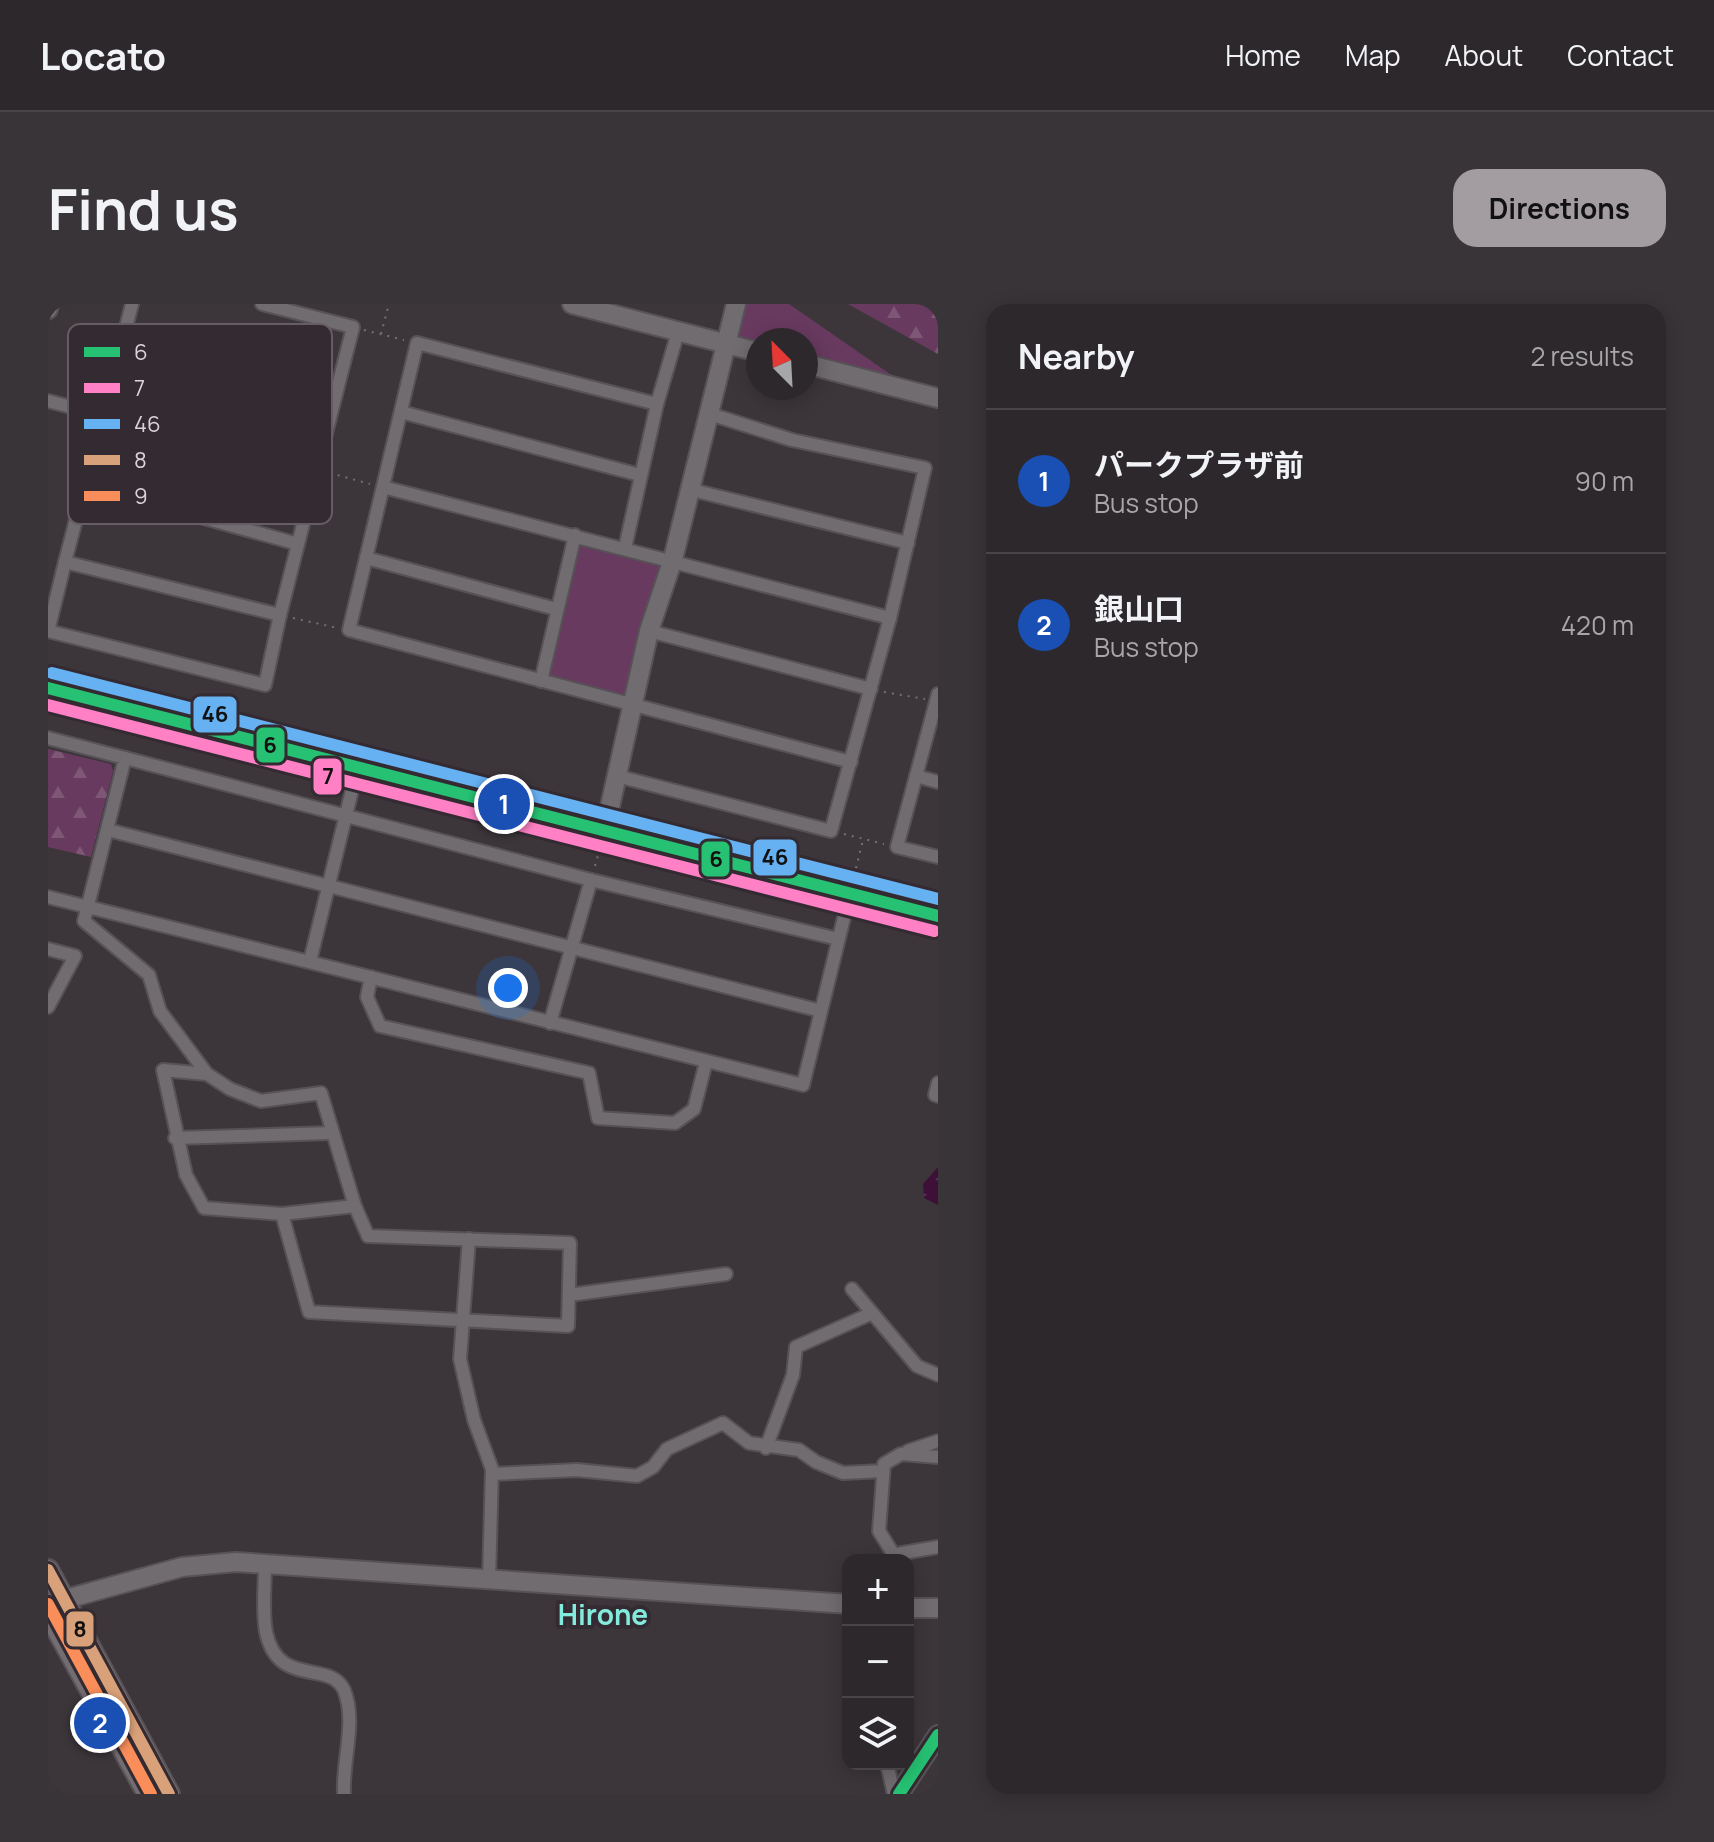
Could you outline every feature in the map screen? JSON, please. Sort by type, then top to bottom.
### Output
[{"type":"main road","points":[[48,1570],[53,1605],[148,1794]]},
{"type":"main road","points":[[53,1605],[169,1794]]},
{"type":"street","points":[[126,324],[132,304]]},
{"type":"street","points":[[262,304],[353,327],[332,407]]},
{"type":"street","points":[[572,304],[746,349]]},
{"type":"street","points":[[605,829],[649,631],[673,559],[736,304]]},
{"type":"street","points":[[625,548],[657,404],[678,332]]},
{"type":"street","points":[[657,404],[417,343],[349,630],[851,762]]},
{"type":"street","points":[[818,367],[938,398]]},
{"type":"street","points":[[48,401],[68,406]]},
{"type":"street","points":[[401,412],[640,475]]},
{"type":"street","points":[[617,776],[831,831],[890,618],[925,468],[792,440],[710,414]]},
{"type":"street","points":[[383,487],[673,559],[890,618]]},
{"type":"street","points":[[688,489],[908,543]]},
{"type":"street","points":[[75,524],[48,631],[265,685],[303,524]]},
{"type":"street","points":[[226,524],[298,544]]},
{"type":"street","points":[[541,681],[575,535]]},
{"type":"street","points":[[366,558],[556,609]]},
{"type":"street","points":[[65,562],[280,615]]},
{"type":"street","points":[[649,631],[871,689]]},
{"type":"street","points":[[48,688],[938,916]]},
{"type":"street","points":[[937,699],[897,847],[938,857]]},
{"type":"street","points":[[48,738],[591,880],[838,939]]},
{"type":"street","points":[[125,758],[84,921],[149,975],[160,1011],[207,1074],[230,1089],[261,1101],[321,1093],[331,1133],[368,1236],[570,1243],[568,1326],[463,1323],[309,1312],[282,1214]]},
{"type":"street","points":[[310,961],[358,766]]},
{"type":"street","points":[[916,776],[938,782]]},
{"type":"street","points":[[108,830],[821,1011]]},
{"type":"street","points":[[550,1023],[591,880]]},
{"type":"street","points":[[48,897],[803,1085],[850,893]]},
{"type":"street","points":[[48,949],[75,956],[48,1007]]},
{"type":"street","points":[[371,977],[367,997],[380,1026],[589,1073],[598,1118],[675,1123],[694,1109],[706,1062]]},
{"type":"street","points":[[207,1074],[163,1070],[175,1138],[186,1175],[204,1208],[282,1214],[355,1206]]},
{"type":"street","points":[[938,1083],[935,1095],[938,1096]]},
{"type":"street","points":[[175,1138],[331,1133]]},
{"type":"street","points":[[469,1239],[460,1359],[474,1420],[492,1474],[489,1580]]},
{"type":"street","points":[[569,1295],[726,1274]]},
{"type":"street","points":[[852,1289],[917,1366],[938,1375]]},
{"type":"street","points":[[766,1448],[793,1375],[796,1347],[870,1314]]},
{"type":"street","points":[[492,1474],[577,1470],[637,1476],[653,1467],[667,1449],[723,1423],[749,1443],[766,1448],[799,1450],[816,1462],[843,1473],[883,1471]]},
{"type":"street","points":[[895,1554],[879,1531],[883,1471],[887,1460],[938,1441]]},
{"type":"street","points":[[901,1454],[938,1457]]},
{"type":"street","points":[[909,1554],[938,1547]]},
{"type":"street","points":[[53,1605],[182,1567],[236,1562],[842,1604]]},
{"type":"street","points":[[265,1564],[266,1631],[272,1647],[292,1670],[333,1678],[342,1686],[348,1702],[344,1794]]},
{"type":"street","points":[[914,1608],[938,1608]]},
{"type":"street","points":[[897,1794],[938,1735]]},
{"type":"street","points":[[889,1770],[897,1794]]},
{"type":"path","points":[[381,334],[389,304]]},
{"type":"path","points":[[353,327],[417,343]]},
{"type":"path","points":[[332,474],[383,487]]},
{"type":"path","points":[[280,615],[349,630]]},
{"type":"path","points":[[871,689],[937,699]]},
{"type":"path","points":[[591,880],[605,829]]},
{"type":"path","points":[[831,831],[897,847]]},
{"type":"path","points":[[850,893],[863,839]]},
{"type":"green space","points":[[736,304],[789,304],[916,392],[818,367],[818,328],[746,328],[746,349],[727,344]]},
{"type":"green space","points":[[848,304],[938,304],[938,354]]},
{"type":"green space","points":[[575,535],[673,559],[633,705],[541,681]]},
{"type":"green space","points":[[48,749],[111,764],[113,771],[91,857],[48,847]]},
{"type":"water","points":[[938,1167],[938,1205],[924,1198],[923,1184]]},
{"type":"transit line","name":"46","points":[[52,673],[938,899]]},
{"type":"transit line","name":"6","points":[[48,688],[938,916]]},
{"type":"transit line","name":"7","points":[[48,705],[934,931]]},
{"type":"transit line","name":"8","points":[[48,1570],[169,1794]]},
{"type":"transit line","name":"9","points":[[48,1604],[151,1794]]},
{"type":"transit line","name":"6","points":[[899,1794],[938,1735]]},
{"type":"place","name":"パークプラザ前","points":[[504,804]]},
{"type":"place","name":"銀山口","points":[[100,1723]]},
{"type":"district","name":"Hirone","points":[[603,1615]]}]
